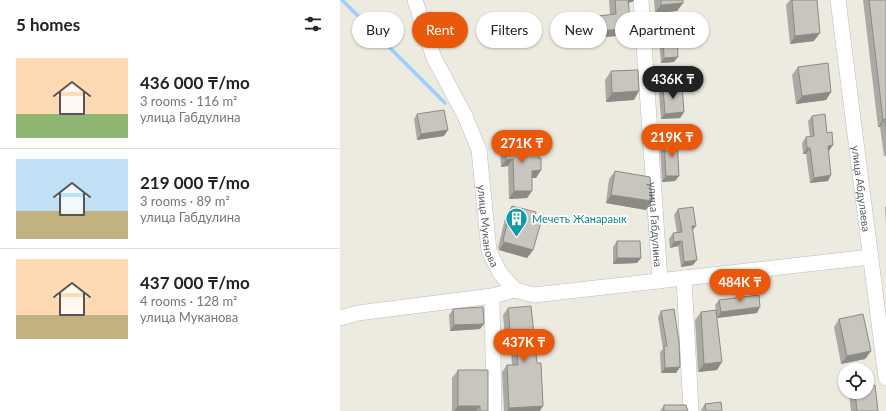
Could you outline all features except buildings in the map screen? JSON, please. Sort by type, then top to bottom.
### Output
[{"type":"street","name":"улица Муканова","points":[[415,0],[434,58],[466,116],[479,150],[489,251],[500,273],[515,290]]},
{"type":"street","name":"улица Габдулина","points":[[641,0],[660,281]]},
{"type":"street","name":"улица Абдулаева","points":[[838,0],[886,378]]},
{"type":"street","points":[[340,318],[358,313],[492,296],[515,290],[534,295],[870,257]]},
{"type":"street","points":[[684,278],[691,411]]},
{"type":"street","points":[[492,296],[494,411]]},
{"type":"waterway","points":[[342,0],[445,103]]},
{"type":"place","name":"Мечеть Жанараык","points":[[516,238]]}]
